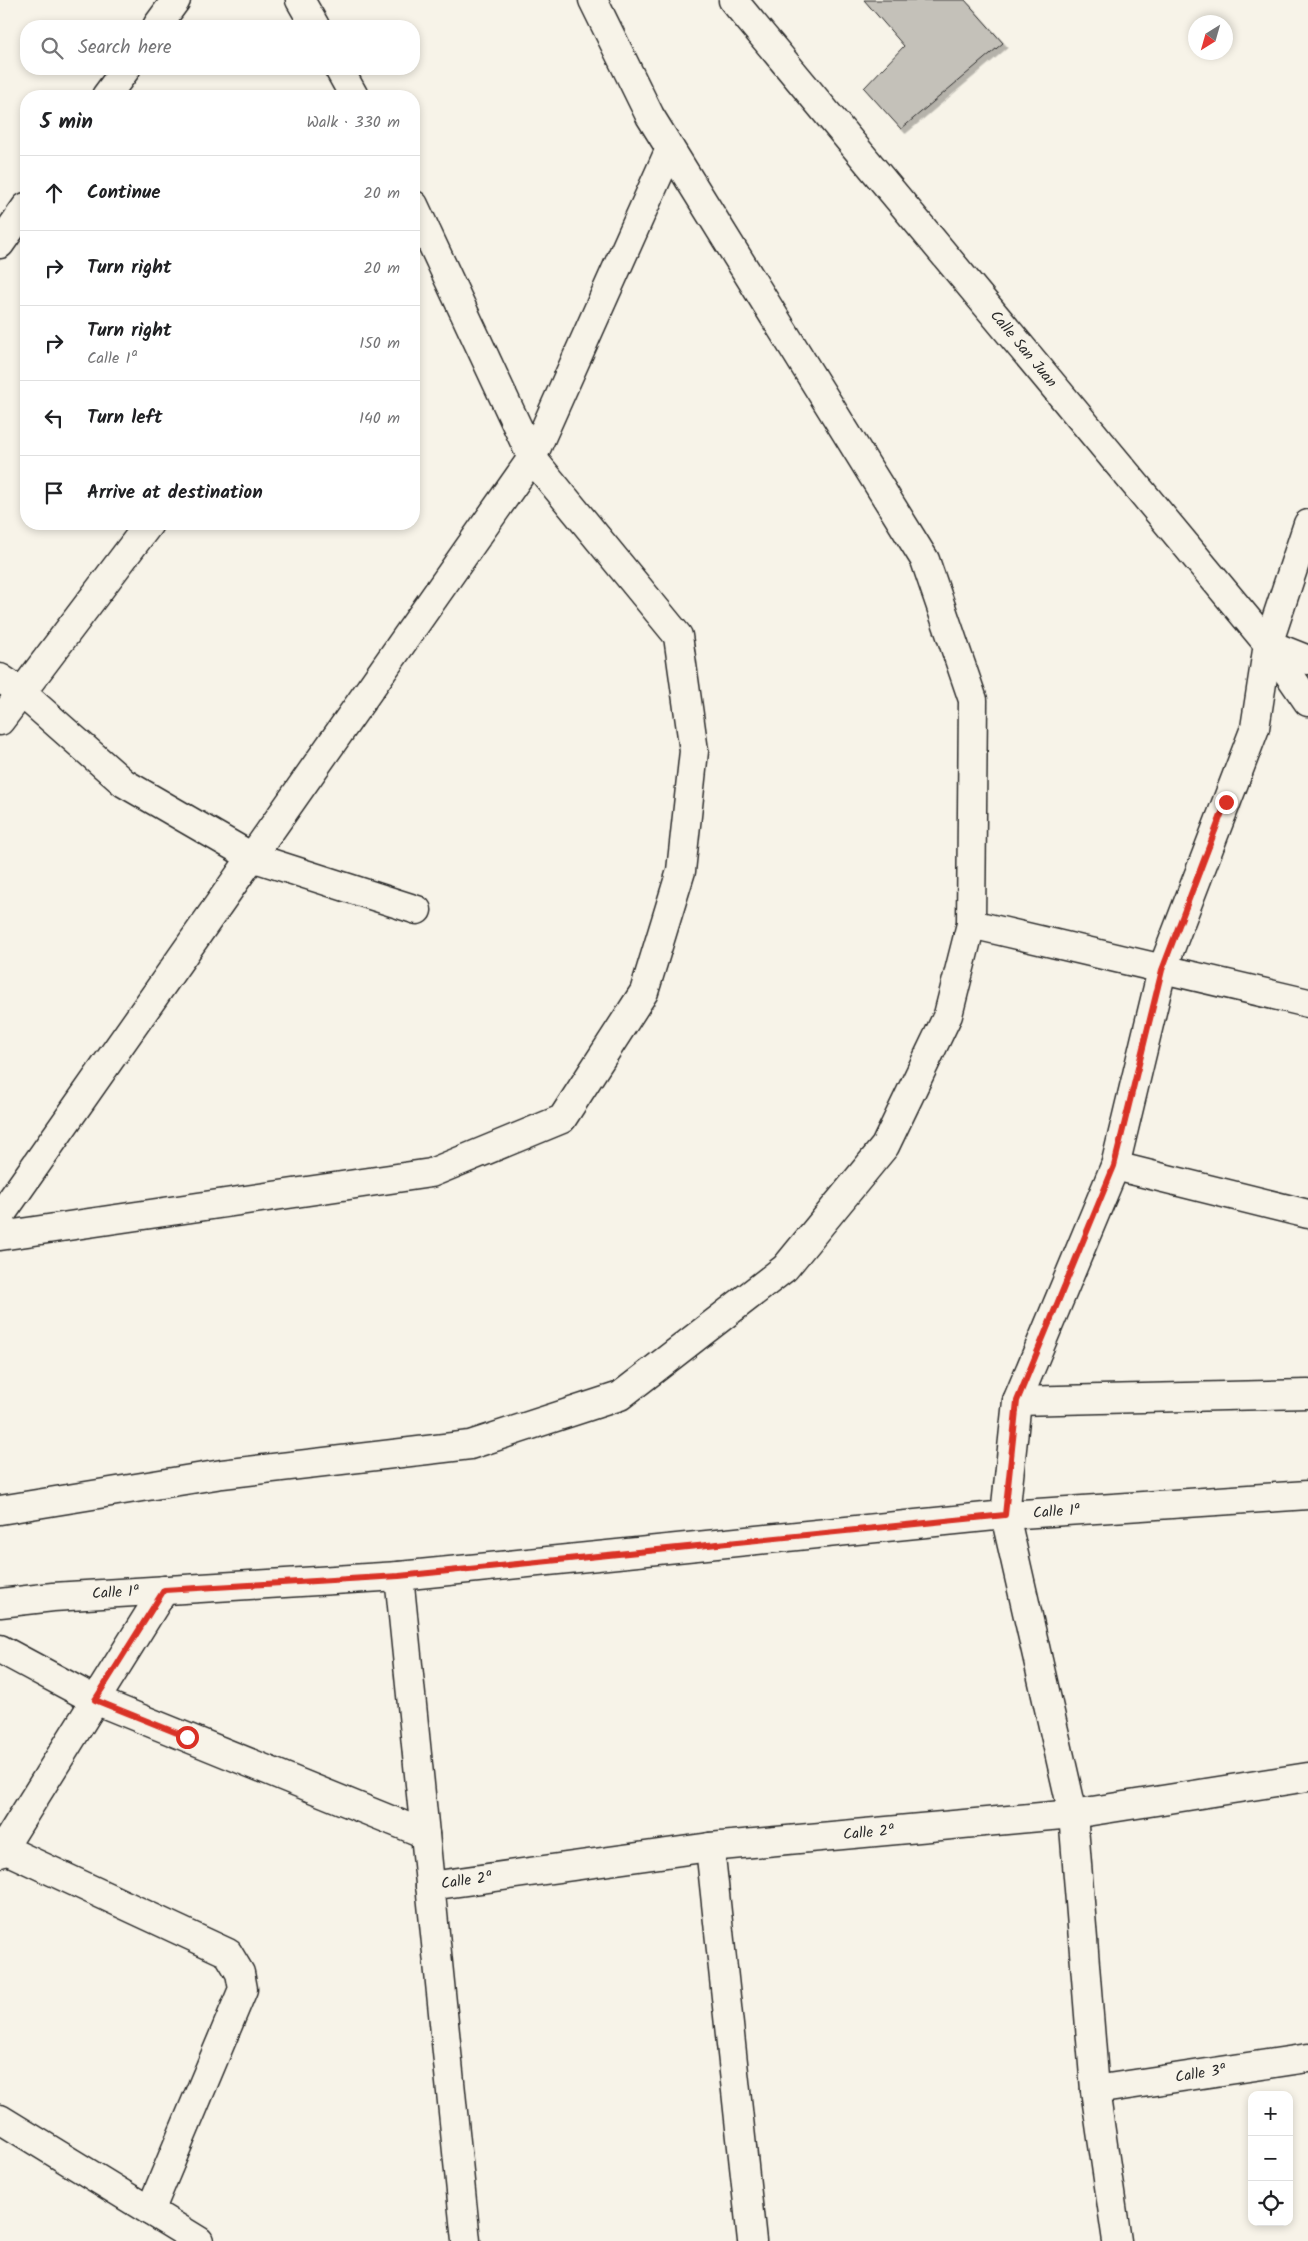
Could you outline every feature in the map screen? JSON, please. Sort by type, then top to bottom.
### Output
[{"type":"street","points":[[161,20],[176,0]]},
{"type":"street","points":[[300,0],[312,20]]},
{"type":"street","points":[[0,1510],[222,1474],[470,1445],[620,1396],[785,1268],[885,1146],[948,1015],[972,924],[973,700],[925,560],[650,116],[593,0]]},
{"type":"street","name":"Calle San Juan","points":[[734,0],[1268,644],[1308,702]]},
{"type":"street","points":[[110,90],[122,75]]},
{"type":"street","points":[[342,75],[351,90]]},
{"type":"street","points":[[0,1216],[532,458],[670,149]]},
{"type":"street","points":[[0,244],[20,216]]},
{"type":"street","points":[[0,1236],[431,1173],[562,1119],[644,992],[681,872],[694,751],[678,636],[532,458],[420,218]]},
{"type":"street","points":[[1117,2241],[1095,2090],[1073,1814],[1005,1515],[1017,1401],[1114,1166],[1162,970],[1254,728],[1268,644],[1308,524]]},
{"type":"street","points":[[0,721],[10,685],[144,530]]},
{"type":"street","points":[[1268,644],[1308,660]]},
{"type":"street","points":[[10,685],[124,783],[252,857],[417,910]]},
{"type":"street","points":[[972,924],[1308,1003]]},
{"type":"street","points":[[1114,1166],[1308,1214]]},
{"type":"street","points":[[1017,1401],[1308,1394]]},
{"type":"street","name":"Calle 1ª","points":[[0,1603],[53,1597],[399,1576],[1005,1515],[1308,1495]]},
{"type":"street","points":[[399,1576],[466,2241]]},
{"type":"street","points":[[150,2211],[243,1989],[240,1973],[228,1952],[1,1849],[164,1590]]},
{"type":"street","points":[[0,1649],[95,1700],[425,1834]]},
{"type":"street","name":"Calle 2ª","points":[[430,1886],[710,1847],[1073,1814],[1308,1777]]},
{"type":"street","points":[[710,1847],[752,2241]]},
{"type":"street","name":"Calle 3ª","points":[[1095,2090],[1308,2058]]},
{"type":"street","points":[[0,2119],[199,2241]]},
{"type":"building","points":[[864,0],[965,0],[1003,43],[901,129],[864,88],[904,46]]},
{"type":"route","points":[[187,1737],[95,1700],[164,1590],[399,1576],[1005,1515],[1017,1401],[1114,1166],[1162,970],[1226,802]]}]
